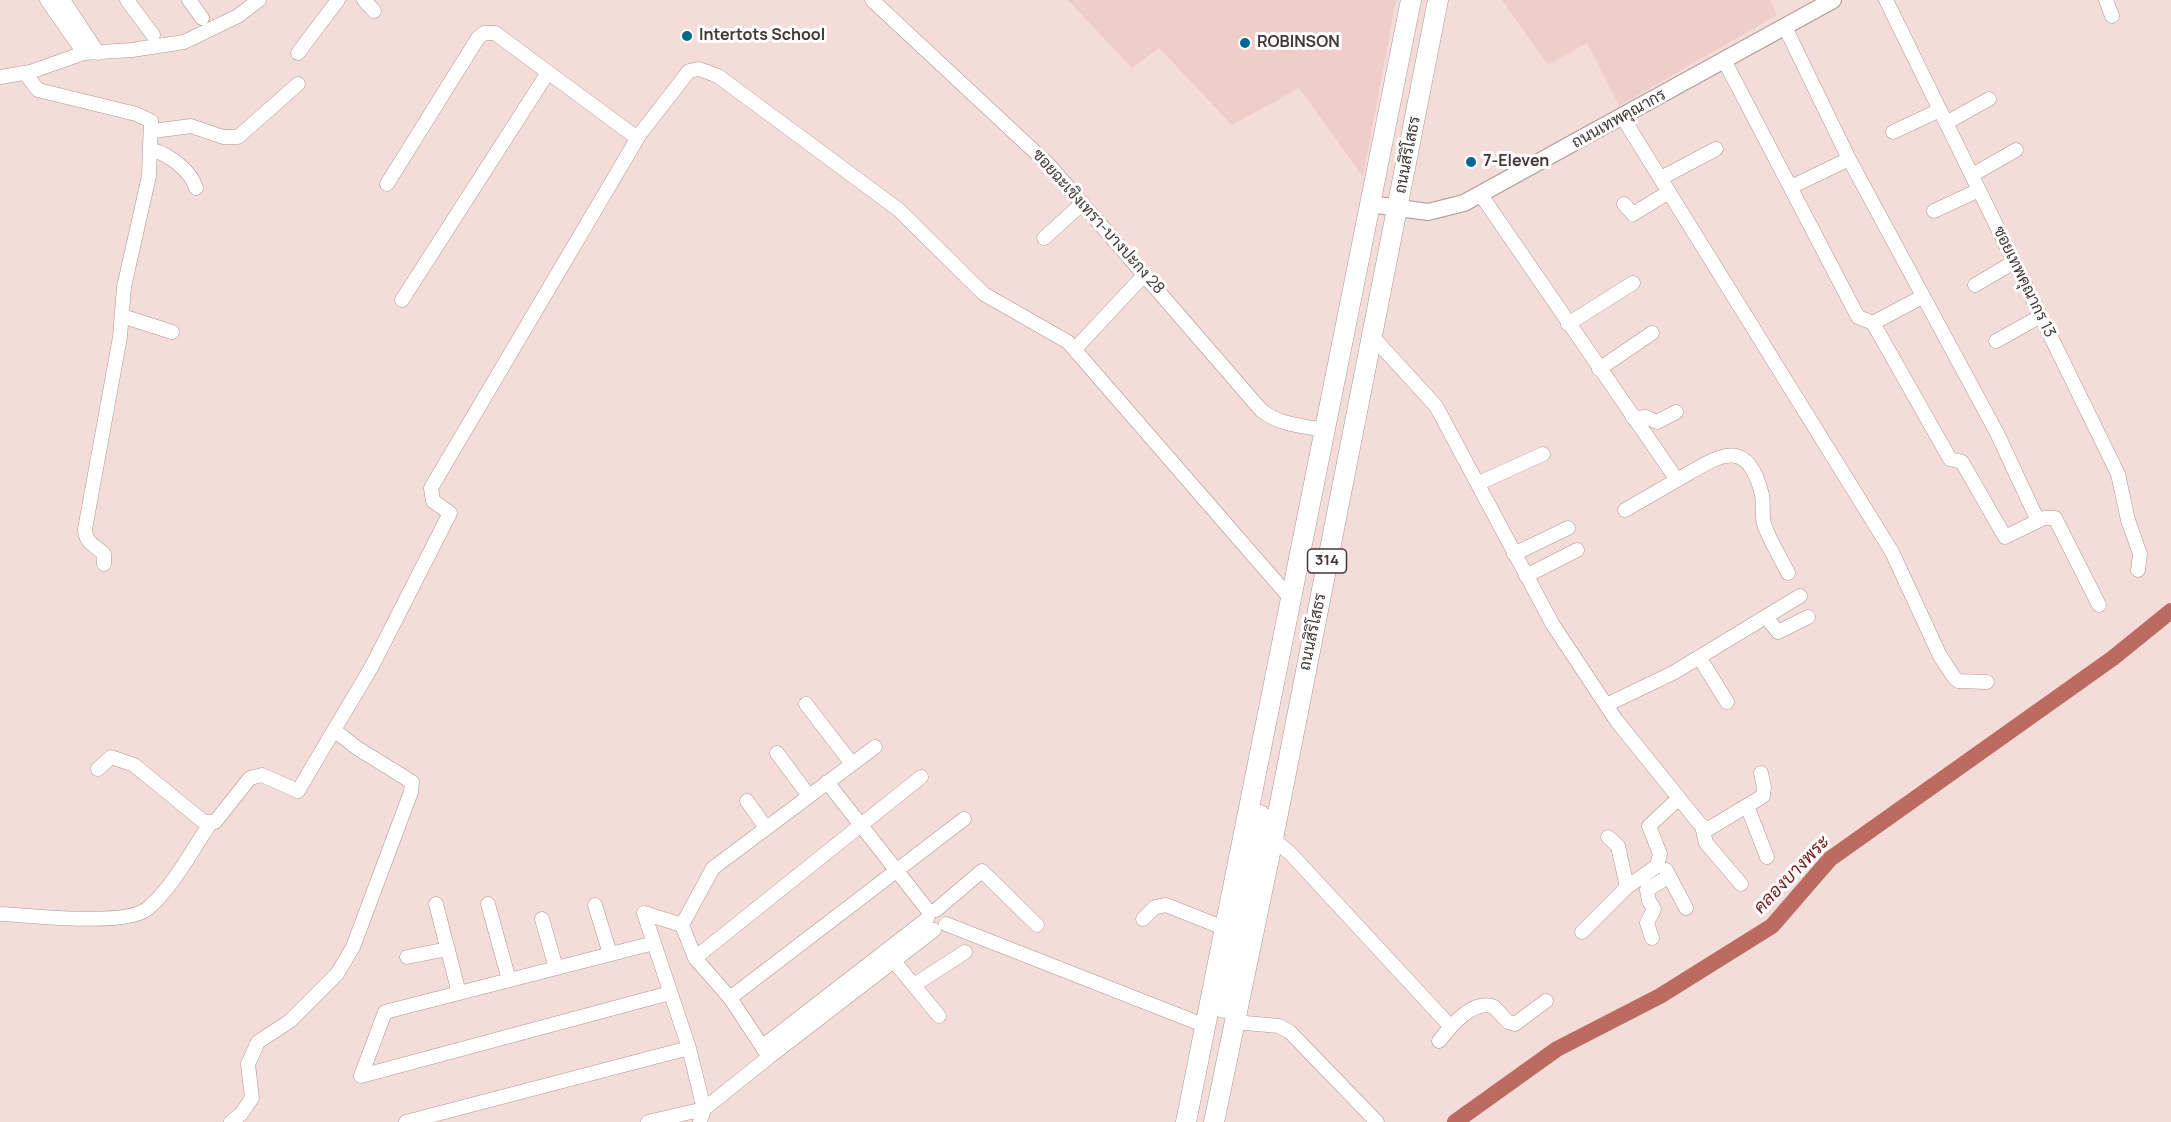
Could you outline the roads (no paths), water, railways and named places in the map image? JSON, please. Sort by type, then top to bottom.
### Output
[{"type":"highway","name":"ถนนสิริโสธร","points":[[1186,1122],[1411,0]]},
{"type":"highway","name":"ถนนสิริโสธร","points":[[1214,1122],[1229,1014],[1273,839],[1438,0]]},
{"type":"highway","points":[[1200,1122],[1229,1014],[1256,844],[1271,703]]},
{"type":"main road","name":"ถนนเทพคุณากร","points":[[1370,204],[1397,210],[1428,212],[1445,209],[1481,195],[1785,27],[1815,5],[1833,0]]},
{"type":"street","points":[[48,0],[84,53]]},
{"type":"street","points":[[63,0],[98,53]]},
{"type":"street","points":[[127,0],[153,35]]},
{"type":"street","points":[[189,0],[202,18]]},
{"type":"street","points":[[0,77],[25,73],[84,53],[184,42],[238,16],[259,0]]},
{"type":"street","points":[[298,53],[338,0]]},
{"type":"street","points":[[364,0],[374,11]]},
{"type":"street","name":"ซอยฉะเชิงเทรา-บางปะกง 28","points":[[872,0],[1049,165],[1261,410],[1268,416],[1289,424],[1325,430]]},
{"type":"street","name":"ซอยเทพคุณากร 13","points":[[1886,0],[2118,474],[2128,520],[2140,554],[2138,570]]},
{"type":"street","points":[[2106,0],[2112,16]]},
{"type":"street","points":[[1785,27],[1849,159],[1997,433],[2038,521]]},
{"type":"street","points":[[387,184],[478,38],[484,33],[495,33],[547,74],[637,138]]},
{"type":"street","points":[[1724,60],[1858,316],[1873,323],[1950,459],[1964,464],[2005,537],[2048,517],[2059,522],[2099,605]]},
{"type":"street","points":[[0,914],[100,919],[131,916],[146,910],[161,894],[210,824],[215,822],[250,778],[262,775],[298,791],[371,668],[450,513],[433,501],[431,488],[637,138],[689,71],[699,69],[718,76],[899,210],[984,294],[1052,332],[1075,349],[1291,599]]},
{"type":"street","points":[[25,73],[38,90],[136,114],[151,121],[153,131],[149,176],[123,287],[122,316],[85,529],[85,537],[104,554],[105,564]]},
{"type":"street","points":[[402,300],[547,74]]},
{"type":"street","points":[[153,131],[191,126],[238,138],[298,84]]},
{"type":"street","points":[[1893,132],[1943,117],[1989,99]]},
{"type":"street","points":[[1623,118],[1892,552],[1940,656],[1958,681],[1987,682]]},
{"type":"street","points":[[1661,178],[1716,149]]},
{"type":"street","points":[[152,150],[167,155],[193,180],[195,188]]},
{"type":"street","points":[[1972,176],[2016,150]]},
{"type":"street","points":[[1791,187],[1849,159]]},
{"type":"street","points":[[1935,211],[1979,190]]},
{"type":"street","points":[[1624,204],[1633,214],[1669,192]]},
{"type":"street","points":[[1481,195],[1677,480]]},
{"type":"street","points":[[1044,238],[1083,203]]},
{"type":"street","points":[[1975,285],[2014,262]]},
{"type":"street","points":[[1075,349],[1145,274]]},
{"type":"street","points":[[1568,324],[1633,283]]},
{"type":"street","points":[[1873,323],[1922,297]]},
{"type":"street","points":[[122,316],[172,332]]},
{"type":"street","points":[[1996,341],[2041,316]]},
{"type":"street","points":[[1599,369],[1652,333]]},
{"type":"street","points":[[1372,336],[1436,406],[1479,483],[1552,625],[1606,705],[1702,826],[1706,843],[1741,884]]},
{"type":"street","points":[[1633,418],[1646,417],[1657,422],[1676,412]]},
{"type":"street","points":[[1626,510],[1716,457],[1732,453],[1743,458],[1757,478],[1765,527],[1788,573]]},
{"type":"street","points":[[1479,483],[1544,454]]},
{"type":"street","points":[[1514,554],[1568,528]]},
{"type":"street","points":[[1526,576],[1577,550]]},
{"type":"street","points":[[1606,705],[1673,673],[1800,596]]},
{"type":"street","points":[[1766,617],[1778,632],[1808,617]]},
{"type":"street","points":[[1700,657],[1727,702]]},
{"type":"street","points":[[806,704],[852,764]]},
{"type":"street","points":[[231,1122],[241,1114],[252,1098],[248,1064],[258,1042],[290,1021],[329,982],[353,947],[411,792],[412,782],[357,748],[334,730]]},
{"type":"street","points":[[682,925],[714,868],[875,747]]},
{"type":"street","points":[[777,753],[809,796]]},
{"type":"street","points":[[98,769],[111,757],[134,765],[204,822],[210,824]]},
{"type":"street","points":[[1702,826],[1710,828],[1763,796],[1761,773]]},
{"type":"street","points":[[695,958],[921,777]]},
{"type":"street","points":[[827,782],[934,919],[1206,1026]]},
{"type":"street","points":[[1679,798],[1649,826],[1660,858],[1686,908]]},
{"type":"street","points":[[747,801],[766,828]]},
{"type":"street","points":[[1747,806],[1767,857]]},
{"type":"street","points":[[730,998],[964,819]]},
{"type":"street","points":[[1608,837],[1618,846],[1627,887]]},
{"type":"street","points":[[1273,839],[1290,853],[1450,1026]]},
{"type":"street","points":[[1582,932],[1627,887],[1657,866],[1660,858]]},
{"type":"street","points":[[648,1122],[702,1115],[766,1051],[934,919],[982,871],[1037,925]]},
{"type":"street","points":[[1652,938],[1647,923],[1654,909],[1649,901],[1647,890],[1669,876]]},
{"type":"street","points":[[436,904],[459,993]]},
{"type":"street","points":[[488,904],[509,980]]},
{"type":"street","points":[[595,905],[610,954]]},
{"type":"street","points":[[1143,919],[1155,907],[1166,905],[1224,928]]},
{"type":"street","points":[[682,925],[644,913],[689,1048],[702,1115]]},
{"type":"street","points":[[542,919],[556,968]]},
{"type":"street","points":[[682,925],[695,958],[730,998],[766,1051]]},
{"type":"street","points":[[654,943],[385,1011],[361,1076],[670,993]]},
{"type":"street","points":[[407,957],[448,950]]},
{"type":"street","points":[[914,985],[965,951]]},
{"type":"street","points":[[889,955],[939,1016]]},
{"type":"street","points":[[1439,1041],[1450,1026],[1466,1013],[1489,1005],[1500,1011],[1508,1022],[1515,1024],[1546,1001]]},
{"type":"street","points":[[1229,1014],[1279,1026],[1290,1032],[1377,1122]]},
{"type":"street","points":[[406,1122],[689,1048]]},
{"type":"waterway","name":"คลองบางพระ","points":[[1455,1122],[1557,1049],[1660,996],[1772,926],[1830,859],[2113,658],[2171,611]]},
{"type":"place","name":"Intertots School","points":[[687,36]]},
{"type":"place","name":"ROBINSON","points":[[1245,43]]},
{"type":"place","name":"7-Eleven","points":[[1471,162]]}]
